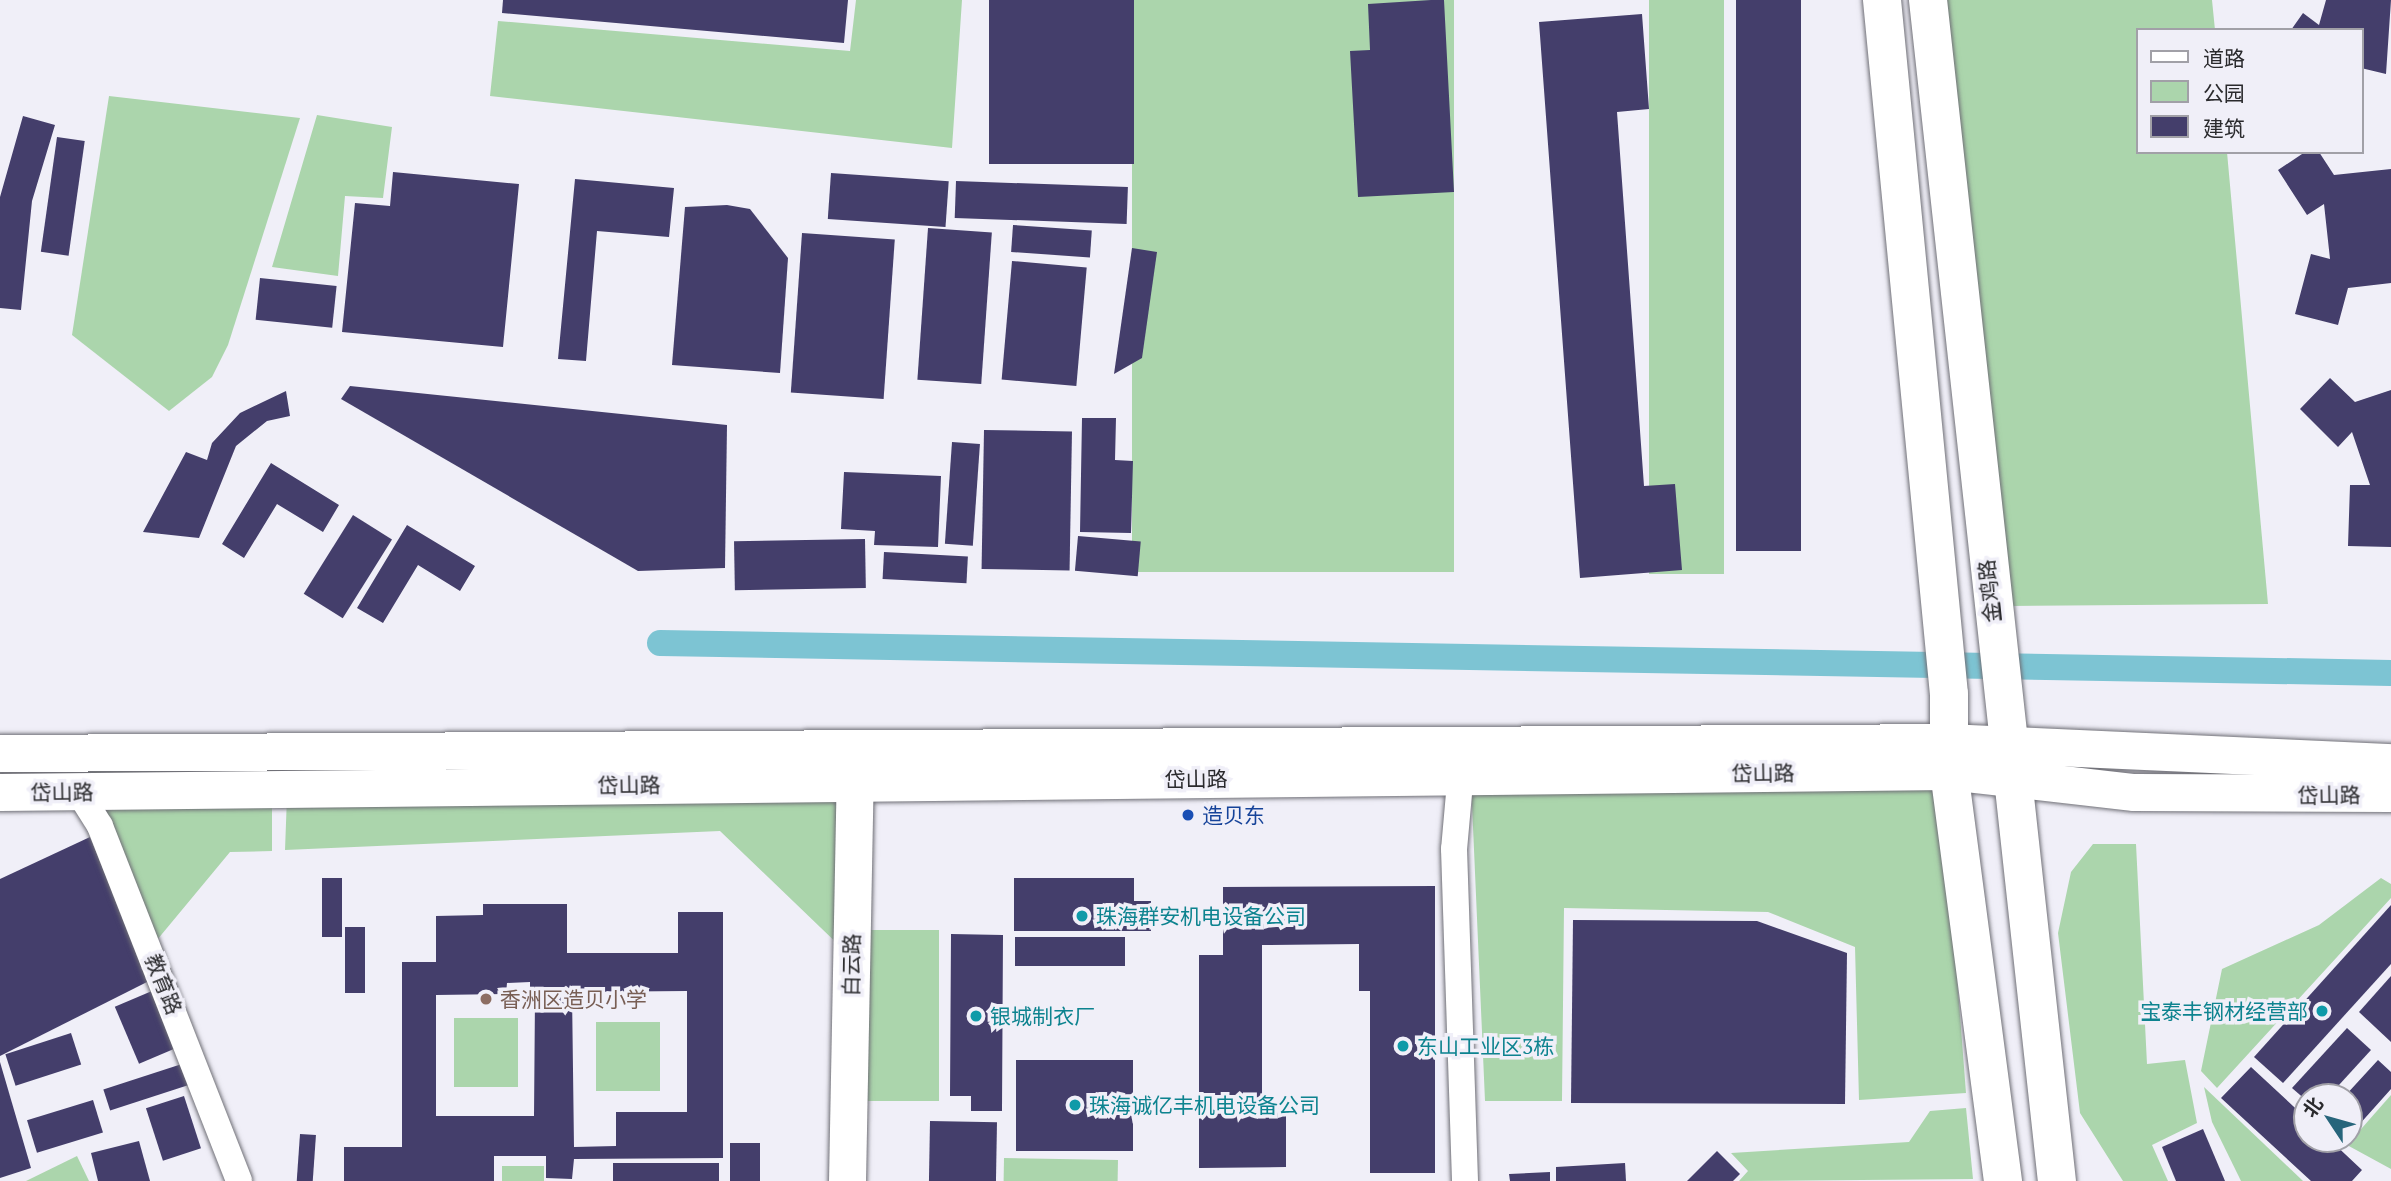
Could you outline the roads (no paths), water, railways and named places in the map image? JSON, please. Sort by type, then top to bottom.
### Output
[{"type":"main road","points":[[1882,0],[1934,554],[1950,694],[1948,757],[2003,1181]]},
{"type":"main road","name":"金鸡路","points":[[1928,0],[2002,709],[2057,1181]]},
{"type":"street","name":"岱山路","points":[[0,753],[855,766],[1948,757],[2009,762],[2391,762]]},
{"type":"street","points":[[1462,761],[1454,849],[1465,1181]]},
{"type":"street","name":"岱山路","points":[[2009,762],[2134,792],[2391,793]]},
{"type":"street","name":"岱山路","points":[[0,792],[855,766]]},
{"type":"street","name":"白云路","points":[[848,1181],[855,766]]},
{"type":"street","name":"教育路","points":[[78,791],[100,826],[239,1181]]},
{"type":"waterway","points":[[660,643],[2391,673]]},
{"type":"place","name":"造贝东","points":[[1188,815]]},
{"type":"place","name":"珠海群安机电设备公司","points":[[1082,916]]},
{"type":"place","name":"香洲区造贝小学","points":[[486,999]]},
{"type":"place","name":"宝泰丰钢材经营部","points":[[2322,1011]]},
{"type":"place","name":"银城制衣厂","points":[[976,1016]]},
{"type":"place","name":"东山工业区3栋","points":[[1403,1046]]},
{"type":"place","name":"珠海诚亿丰机电设备公司","points":[[1075,1105]]}]
